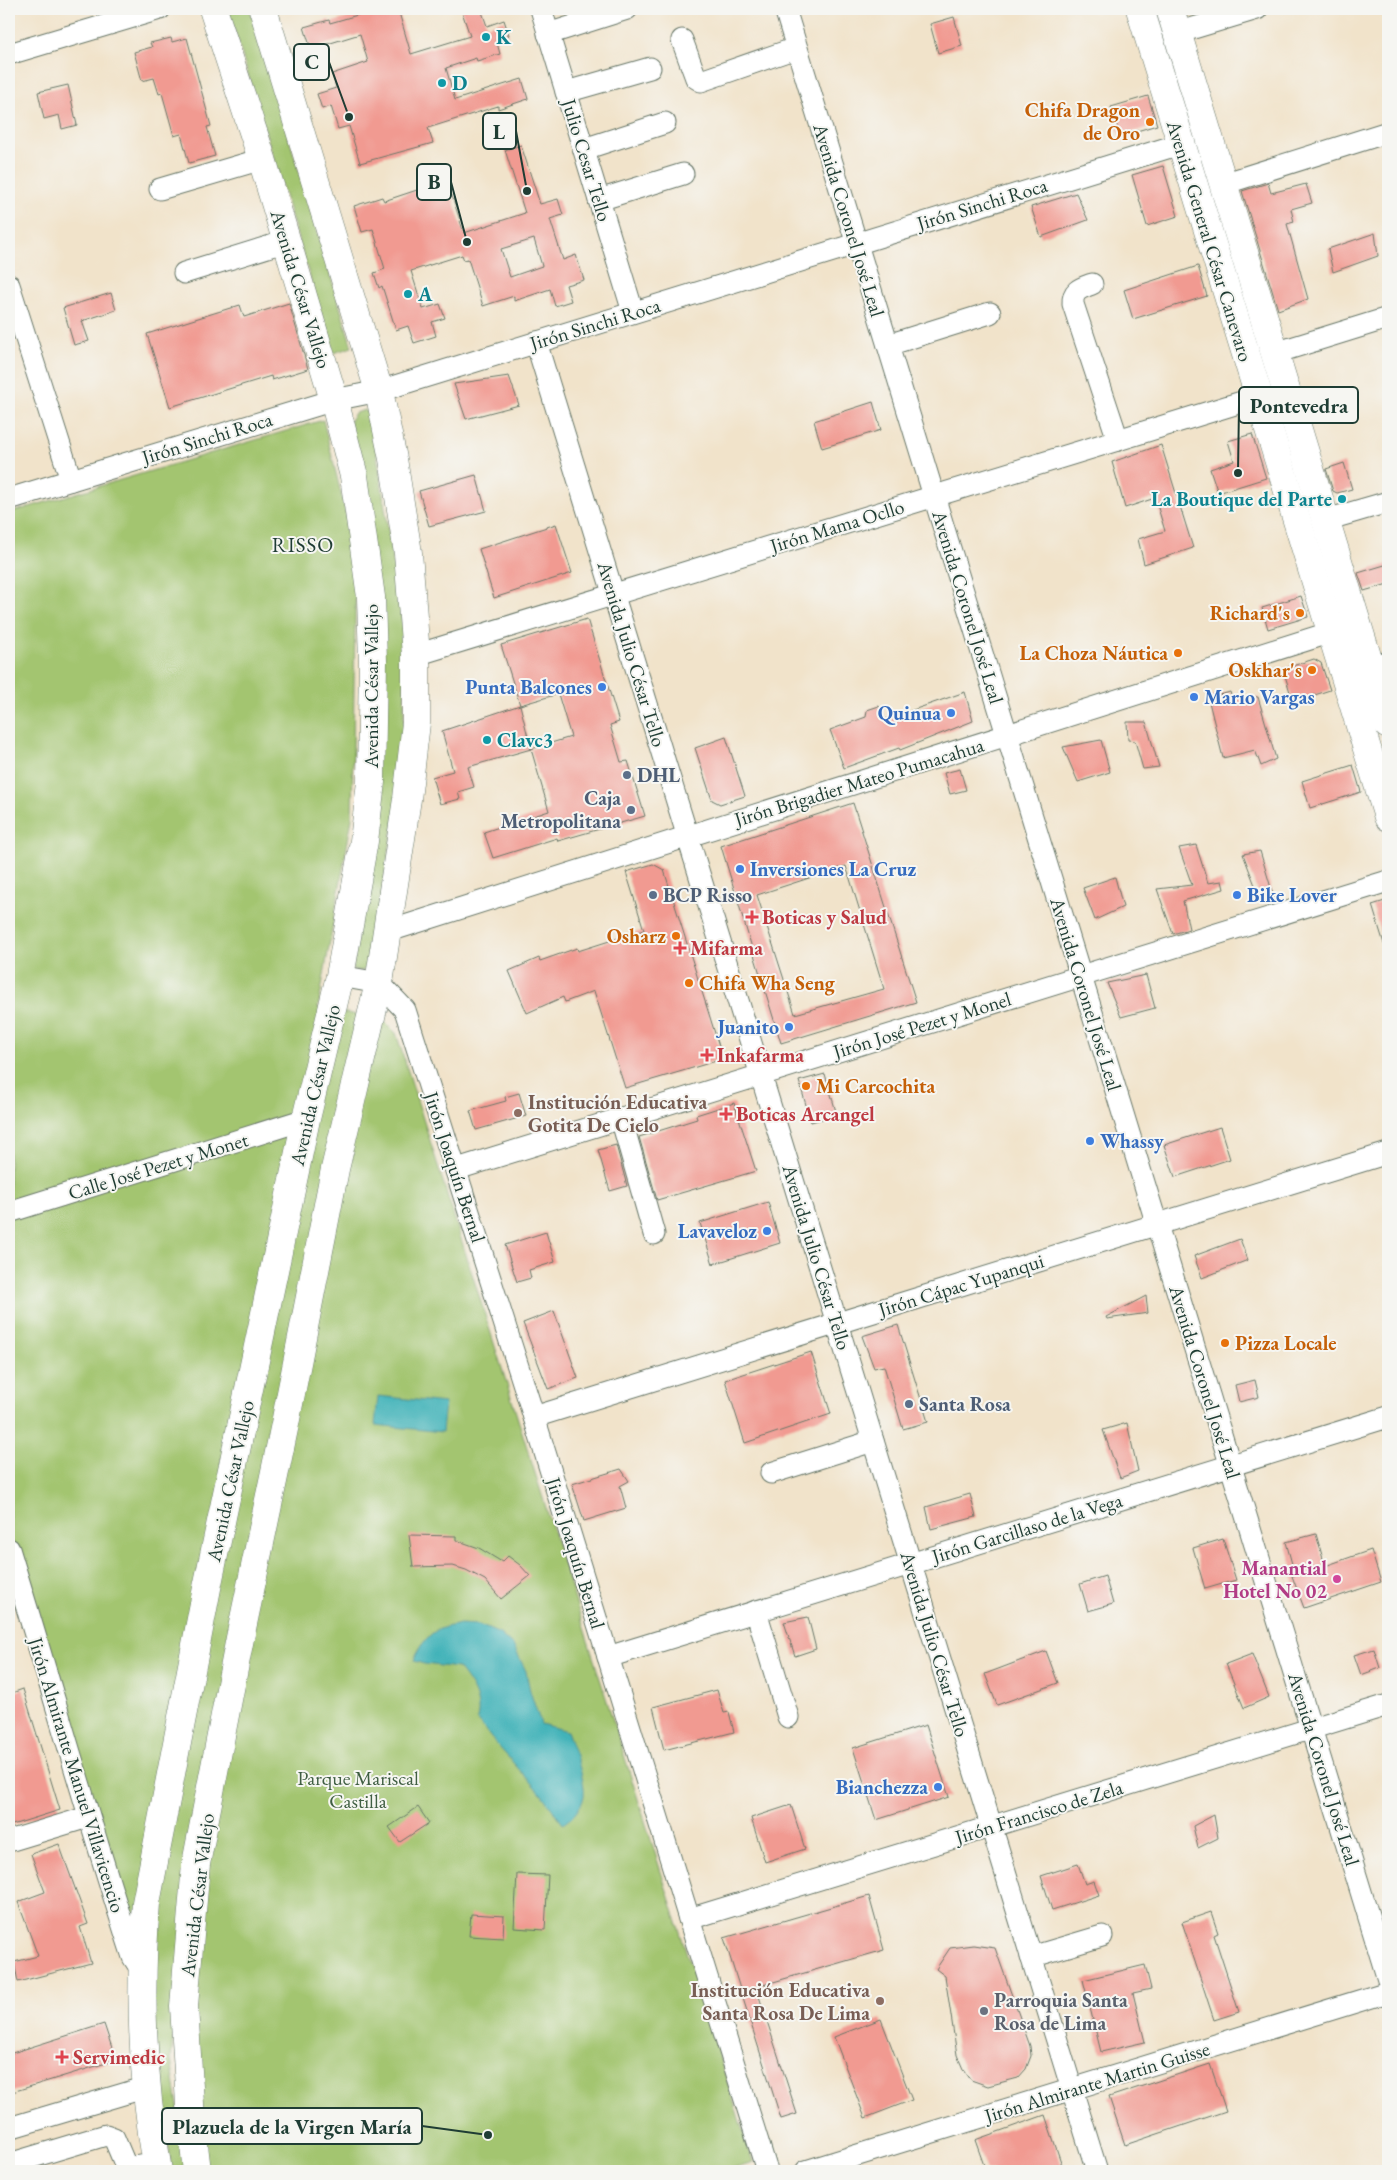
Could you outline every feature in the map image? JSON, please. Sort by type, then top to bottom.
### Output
[{"type":"main road","name":"Avenida César Vallejo","points":[[157,2168],[147,2087],[143,2032],[142,1971],[146,1902],[202,1618],[306,1119],[340,976],[369,802],[373,662],[371,597],[354,476],[334,400],[287,241],[213,9]]},
{"type":"main road","name":"Avenida César Vallejo","points":[[197,2171],[191,2120],[184,2006],[196,1864],[335,1169],[379,983],[407,799],[416,723],[416,655],[408,553],[393,458],[379,391],[263,9]]},
{"type":"main road","name":"Avenida General César Canevaro","points":[[1140,9],[1388,817]]},
{"type":"main road","name":"Avenida General César Canevaro","points":[[1173,21],[1326,520],[1380,665],[1388,725]]},
{"type":"main road","points":[[215,1558],[223,1573],[231,1577],[240,1577],[248,1574],[254,1568]]},
{"type":"main road","points":[[202,1618],[215,1610],[224,1610],[232,1613],[242,1627]]},
{"type":"street","points":[[9,54],[160,9]]},
{"type":"street","name":"Julio Cesar Tello","points":[[541,9],[633,312]]},
{"type":"street","points":[[548,34],[626,9]]},
{"type":"street","name":"Avenida Coronel José Leal","points":[[784,9],[1388,1980]]},
{"type":"street","points":[[1173,21],[1257,9]]},
{"type":"street","points":[[682,40],[696,78],[702,80],[796,48]]},
{"type":"street","points":[[566,92],[650,68]]},
{"type":"street","points":[[584,149],[665,123]]},
{"type":"street","points":[[1223,184],[1388,132]]},
{"type":"street","name":"Jirón Sinchi Roca","points":[[9,499],[334,400],[379,391],[1180,144]]},
{"type":"street","points":[[160,189],[262,159]]},
{"type":"street","points":[[599,200],[683,174]]},
{"type":"street","points":[[184,272],[287,241]]},
{"type":"street","points":[[1092,284],[1076,290],[1072,296],[1073,304],[1118,440]]},
{"type":"street","points":[[9,285],[71,480]]},
{"type":"street","points":[[888,345],[990,313]]},
{"type":"street","points":[[1275,353],[1388,318]]},
{"type":"street","name":"Avenida Julio César Tello","points":[[536,342],[1097,2171]]},
{"type":"street","name":"Jirón Mama Ocllo","points":[[416,655],[1258,397]]},
{"type":"street","points":[[1326,520],[1388,502]]},
{"type":"street","name":"Jirón Brigadier Mateo Pumacahua","points":[[386,932],[1332,632]]},
{"type":"street","name":"Jirón José Pezet y Monel","points":[[457,1170],[1388,881]]},
{"type":"street","points":[[340,976],[379,983]]},
{"type":"street","name":"Jirón Joaquín Bernal","points":[[379,983],[405,1010],[457,1170],[767,2171]]},
{"type":"street","points":[[621,1118],[654,1234]]},
{"type":"street","name":"Calle José Pezet y Monet","points":[[9,1212],[306,1119]]},
{"type":"street","name":"Jirón Cápac Yupanqui","points":[[534,1417],[1388,1153]]},
{"type":"street","name":"Jirón Garcillaso de la Vega","points":[[608,1656],[1388,1417]]},
{"type":"street","points":[[771,1472],[873,1441]]},
{"type":"street","name":"Jirón Almirante Manuel Villavicencio","points":[[9,1548],[13,1576],[58,1709],[88,1817],[132,1957],[142,1971]]},
{"type":"street","points":[[756,1611],[788,1717]]},
{"type":"street","name":"Jirón Francisco de Zela","points":[[689,1919],[1388,1705]]},
{"type":"street","points":[[9,1841],[88,1817]]},
{"type":"street","points":[[1031,1957],[1102,1936]]},
{"type":"street","name":"Jirón Almirante Martin Guisse","points":[[806,2171],[1388,1992]]},
{"type":"street","points":[[9,2128],[147,2087]]},
{"type":"street","points":[[9,2164],[106,2135],[114,2138],[125,2164],[132,2167],[157,2168]]},
{"type":"green space","points":[[228,9],[250,9],[352,347],[333,353]]},
{"type":"green space","points":[[365,410],[371,415],[406,648],[402,778],[368,968],[361,971],[353,969],[377,782],[350,420],[355,413]]},
{"type":"green space","name":"Parque Mariscal Castilla","points":[[323,420],[356,555],[352,818],[318,1008],[382,1019],[396,1033],[753,2163],[727,2171],[206,2171],[177,1986],[171,2060],[188,2171],[172,2171],[150,2028],[73,1748],[9,1537],[9,513]]},
{"type":"water","points":[[378,1396],[445,1403],[442,1432],[375,1425]]},
{"type":"water","points":[[460,1624],[479,1625],[500,1634],[514,1647],[526,1671],[530,1691],[541,1724],[567,1731],[581,1773],[584,1796],[576,1812],[563,1824],[542,1795],[491,1738],[477,1719],[478,1705],[474,1692],[458,1668],[414,1661],[420,1647],[431,1634],[442,1628]]},
{"type":"building","points":[[378,9],[398,9],[411,54],[470,36],[461,9],[481,9],[487,26],[504,20],[509,35],[496,39],[500,54],[477,61],[476,58],[446,68],[455,100],[522,79],[528,99],[498,109],[498,106],[428,128],[433,143],[360,163],[349,126],[338,129],[331,106],[322,109],[317,94],[336,88],[332,74],[368,62],[360,34],[311,49],[304,27],[329,20],[330,23]]},
{"type":"building","points":[[954,17],[962,46],[938,53],[930,24]]},
{"type":"building","points":[[171,38],[172,42],[187,38],[211,126],[207,127],[215,156],[189,163],[181,134],[174,136],[162,93],[159,94],[154,78],[142,81],[134,52],[152,47],[150,43]]},
{"type":"building","points":[[68,85],[77,125],[62,129],[59,115],[44,119],[38,92]]},
{"type":"building","points":[[1148,96],[1157,125],[1120,136],[1111,107]]},
{"type":"building","points":[[521,145],[540,204],[558,199],[563,215],[550,219],[563,260],[576,255],[584,280],[566,285],[571,301],[555,306],[550,289],[514,301],[514,296],[483,306],[468,259],[464,260],[462,255],[411,271],[423,309],[440,304],[445,318],[432,322],[436,336],[414,343],[408,326],[396,330],[382,286],[379,288],[374,273],[385,269],[373,229],[362,232],[354,206],[382,197],[384,201],[447,180],[464,233],[525,213],[505,150]],"holes":[[[534,239],[542,266],[510,277],[501,249]]]},
{"type":"building","points":[[1163,166],[1178,216],[1147,226],[1132,175]]},
{"type":"building","points":[[1268,183],[1271,193],[1306,184],[1312,203],[1291,209],[1294,222],[1287,224],[1308,299],[1278,310],[1242,191]]},
{"type":"building","points":[[1076,193],[1088,220],[1041,237],[1031,207]]},
{"type":"building","points":[[1375,233],[1378,256],[1333,272],[1328,249]]},
{"type":"building","points":[[1198,266],[1207,296],[1133,319],[1124,290]]},
{"type":"building","points":[[111,293],[116,310],[82,321],[89,341],[74,345],[63,308]]},
{"type":"building","points":[[289,303],[308,369],[272,380],[271,376],[170,407],[147,334],[240,305],[244,317]]},
{"type":"building","points":[[509,376],[519,405],[466,419],[454,384]]},
{"type":"building","points":[[873,402],[881,430],[822,448],[814,421]]},
{"type":"building","points":[[1252,434],[1266,478],[1218,493],[1210,469],[1234,461],[1228,441]]},
{"type":"building","points":[[1161,445],[1193,548],[1144,564],[1138,539],[1165,531],[1155,498],[1125,508],[1112,462]]},
{"type":"building","points":[[1344,463],[1352,489],[1337,493],[1333,491],[1326,469]]},
{"type":"building","points":[[476,475],[486,511],[429,526],[419,491]]},
{"type":"building","points":[[556,524],[572,573],[494,598],[479,549]]},
{"type":"building","points":[[1388,564],[1388,584],[1364,591],[1358,573]]},
{"type":"building","points":[[1301,596],[1308,617],[1268,629],[1262,608]]},
{"type":"building","points":[[587,619],[619,722],[610,725],[621,762],[628,761],[645,816],[558,841],[557,838],[493,858],[484,832],[549,811],[531,749],[571,737],[558,694],[520,705],[501,645]]},
{"type":"building","points":[[1314,659],[1321,663],[1330,690],[1293,702],[1283,669]]},
{"type":"building","points":[[965,692],[973,721],[900,750],[899,748],[844,768],[830,730],[866,717],[867,710],[879,706],[884,720]]},
{"type":"building","points":[[1230,692],[1232,698],[1258,697],[1276,759],[1261,766],[1255,750],[1223,758],[1208,698]]},
{"type":"building","name":"Clavc3","points":[[520,705],[531,749],[468,767],[474,787],[458,792],[460,799],[440,804],[432,777],[453,771],[442,731]]},
{"type":"building","points":[[1127,722],[1146,722],[1159,767],[1143,769],[1135,741],[1128,740]]},
{"type":"building","points":[[726,737],[745,796],[720,804],[712,800],[695,748]]},
{"type":"building","points":[[1101,740],[1110,772],[1078,782],[1063,747]]},
{"type":"building","points":[[1353,765],[1361,792],[1310,808],[1302,781]]},
{"type":"building","points":[[960,769],[966,790],[950,794],[944,773]]},
{"type":"building","points":[[853,803],[916,1002],[781,1043],[721,846]],"holes":[[[846,866],[884,989],[795,1014],[757,895]]]},
{"type":"building","points":[[1196,845],[1208,883],[1222,881],[1224,889],[1183,901],[1189,929],[1173,934],[1157,889],[1192,885],[1179,848]]},
{"type":"building","points":[[1260,851],[1274,898],[1261,901],[1243,854]]},
{"type":"building","points":[[653,864],[664,870],[723,1059],[625,1088],[594,991],[565,1002],[563,997],[527,1013],[509,971],[539,958],[540,961],[577,948],[578,951],[644,930],[626,872]]},
{"type":"building","points":[[1115,877],[1123,907],[1095,920],[1083,888]]},
{"type":"building","points":[[1388,900],[1388,947],[1385,947],[1372,905]]},
{"type":"building","points":[[1146,975],[1155,1008],[1121,1017],[1107,983]]},
{"type":"building","points":[[825,1074],[837,1115],[811,1122],[799,1081]]},
{"type":"building","points":[[519,1093],[526,1116],[476,1130],[470,1111],[506,1101],[505,1097]]},
{"type":"building","points":[[734,1103],[756,1171],[657,1200],[639,1137],[697,1119],[696,1115]]},
{"type":"building","points":[[1220,1127],[1230,1159],[1175,1177],[1164,1145]]},
{"type":"building","points":[[616,1145],[627,1186],[610,1191],[598,1150]]},
{"type":"building","points":[[768,1202],[780,1243],[713,1264],[700,1223]]},
{"type":"building","points":[[546,1232],[555,1262],[529,1270],[531,1278],[517,1282],[505,1245]]},
{"type":"building","points":[[1240,1239],[1248,1260],[1202,1278],[1194,1256]]},
{"type":"building","points":[[1146,1296],[1148,1313],[1107,1319],[1106,1317]]},
{"type":"building","points":[[554,1311],[578,1378],[548,1389],[523,1323]]},
{"type":"building","points":[[898,1325],[928,1422],[903,1429],[884,1366],[874,1368],[862,1336]]},
{"type":"building","points":[[811,1352],[831,1414],[745,1443],[725,1380]]},
{"type":"building","points":[[1255,1380],[1259,1397],[1239,1402],[1235,1385]]},
{"type":"building","points":[[1127,1423],[1138,1471],[1120,1478],[1103,1430]]},
{"type":"building","points":[[621,1469],[629,1481],[620,1486],[626,1508],[584,1521],[572,1484]]},
{"type":"building","points":[[970,1494],[976,1517],[931,1529],[926,1507]]},
{"type":"building","name":"Manantial Hotel No 02","points":[[1316,1534],[1325,1566],[1371,1550],[1381,1582],[1304,1608],[1292,1576],[1295,1575],[1286,1542]]},
{"type":"building","points":[[409,1535],[456,1536],[456,1540],[479,1548],[502,1562],[508,1556],[530,1576],[501,1599],[485,1580],[466,1570],[453,1566],[413,1567]]},
{"type":"building","points":[[1223,1539],[1236,1580],[1205,1589],[1193,1548]]},
{"type":"building","points":[[1105,1576],[1113,1604],[1088,1611],[1080,1584]]},
{"type":"building","points":[[808,1617],[816,1649],[795,1656],[784,1622]]},
{"type":"building","points":[[1374,1649],[1380,1668],[1361,1675],[1354,1655]]},
{"type":"building","points":[[1046,1651],[1058,1683],[997,1705],[985,1674]]},
{"type":"building","points":[[1252,1654],[1269,1697],[1244,1708],[1226,1664]]},
{"type":"building","points":[[23,1689],[60,1810],[9,1826],[9,1694]]},
{"type":"building","points":[[717,1690],[724,1713],[729,1712],[734,1732],[664,1750],[653,1707]]},
{"type":"building","points":[[926,1725],[949,1797],[876,1820],[853,1748]]},
{"type":"building","points":[[791,1805],[805,1849],[765,1862],[751,1818]]},
{"type":"building","points":[[418,1807],[429,1823],[400,1842],[389,1827]]},
{"type":"building","points":[[1214,1815],[1218,1838],[1198,1848],[1193,1826]]},
{"type":"building","points":[[59,1844],[88,1924],[80,1927],[91,1963],[18,1982],[14,1962],[38,1956],[18,1902],[45,1892],[31,1854]]},
{"type":"building","points":[[1078,1864],[1085,1884],[1094,1881],[1099,1895],[1052,1910],[1041,1876]]},
{"type":"building","points":[[517,1874],[548,1875],[545,1930],[514,1928]]},
{"type":"building","points":[[869,1896],[884,1950],[756,1987],[797,2114],[781,2119],[724,1938]]},
{"type":"building","points":[[1211,1912],[1218,1933],[1214,1935],[1239,2012],[1214,2020],[1182,1922]]},
{"type":"building","points":[[471,1914],[504,1916],[503,1938],[469,1936]]},
{"type":"building","name":"Parroquia Santa Rosa de Lima","points":[[974,1945],[995,1948],[1030,2046],[1031,2056],[1026,2069],[1018,2078],[988,2086],[971,2080],[963,2069],[957,2055],[945,1976],[936,1969],[950,1948]]},
{"type":"building","points":[[1145,1965],[1151,1989],[1133,1993],[1145,2042],[1101,2052],[1083,1980]]},
{"type":"building","points":[[881,2019],[912,2100],[865,2118],[834,2037]]},
{"type":"building","name":"Servimedic","points":[[104,2024],[116,2060],[9,2093],[9,2054]]},
{"type":"building","points":[[1210,2064],[1226,2111],[1125,2145],[1109,2097]]},
{"type":"building","points":[[1045,2115],[1064,2171],[986,2171],[975,2140]]},
{"type":"place","name":"K","points":[[486,37]]},
{"type":"place","name":"D","points":[[442,83]]},
{"type":"place","name":"C","points":[[349,117]]},
{"type":"place","name":"Chifa Dragon de Oro","points":[[1150,122]]},
{"type":"place","name":"L","points":[[527,191]]},
{"type":"place","name":"B","points":[[467,242]]},
{"type":"place","name":"A","points":[[408,294]]},
{"type":"place","name":"Pontevedra","points":[[1238,473]]},
{"type":"place","name":"La Boutique del Parte","points":[[1342,499]]},
{"type":"place","name":"Richard's","points":[[1300,613]]},
{"type":"place","name":"La Choza Náutica","points":[[1178,653]]},
{"type":"place","name":"Oskhar's","points":[[1312,670]]},
{"type":"place","name":"Punta Balcones","points":[[602,687]]},
{"type":"place","name":"Mario Vargas","points":[[1194,697]]},
{"type":"place","name":"Quinua","points":[[951,713]]},
{"type":"place","name":"Clavc3","points":[[487,740]]},
{"type":"place","name":"DHL","points":[[627,775]]},
{"type":"place","name":"Caja Metropolitana","points":[[631,810]]},
{"type":"place","name":"Inversiones La Cruz","points":[[740,869]]},
{"type":"place","name":"BCP Risso","points":[[653,895]]},
{"type":"place","name":"Bike Lover","points":[[1237,895]]},
{"type":"place","name":"Boticas y Salud","points":[[752,917]]},
{"type":"place","name":"Osharz","points":[[676,936]]},
{"type":"place","name":"Mifarma","points":[[680,948]]},
{"type":"place","name":"Chifa Wha Seng","points":[[689,983]]},
{"type":"place","name":"Juanito","points":[[789,1027]]},
{"type":"place","name":"Inkafarma","points":[[707,1055]]},
{"type":"place","name":"Mi Carcochita","points":[[806,1086]]},
{"type":"place","name":"Institución Educativa Gotita De Cielo","points":[[518,1113]]},
{"type":"place","name":"Boticas Arcangel","points":[[726,1114]]},
{"type":"place","name":"Whassy","points":[[1090,1141]]},
{"type":"place","name":"Lavaveloz","points":[[767,1231]]},
{"type":"place","name":"Pizza Locale","points":[[1225,1343]]},
{"type":"place","name":"Santa Rosa","points":[[909,1404]]},
{"type":"place","name":"Manantial Hotel No 02","points":[[1337,1579]]},
{"type":"place","name":"Bianchezza","points":[[938,1787]]},
{"type":"place","name":"Institución Educativa Santa Rosa De Lima","points":[[880,2001]]},
{"type":"place","name":"Parroquia Santa Rosa de Lima","points":[[984,2011]]},
{"type":"place","name":"Servimedic","points":[[62,2057]]},
{"type":"place","name":"Plazuela de la Virgen María","points":[[488,2135]]},
{"type":"district","name":"RISSO","points":[[303,545]]}]
